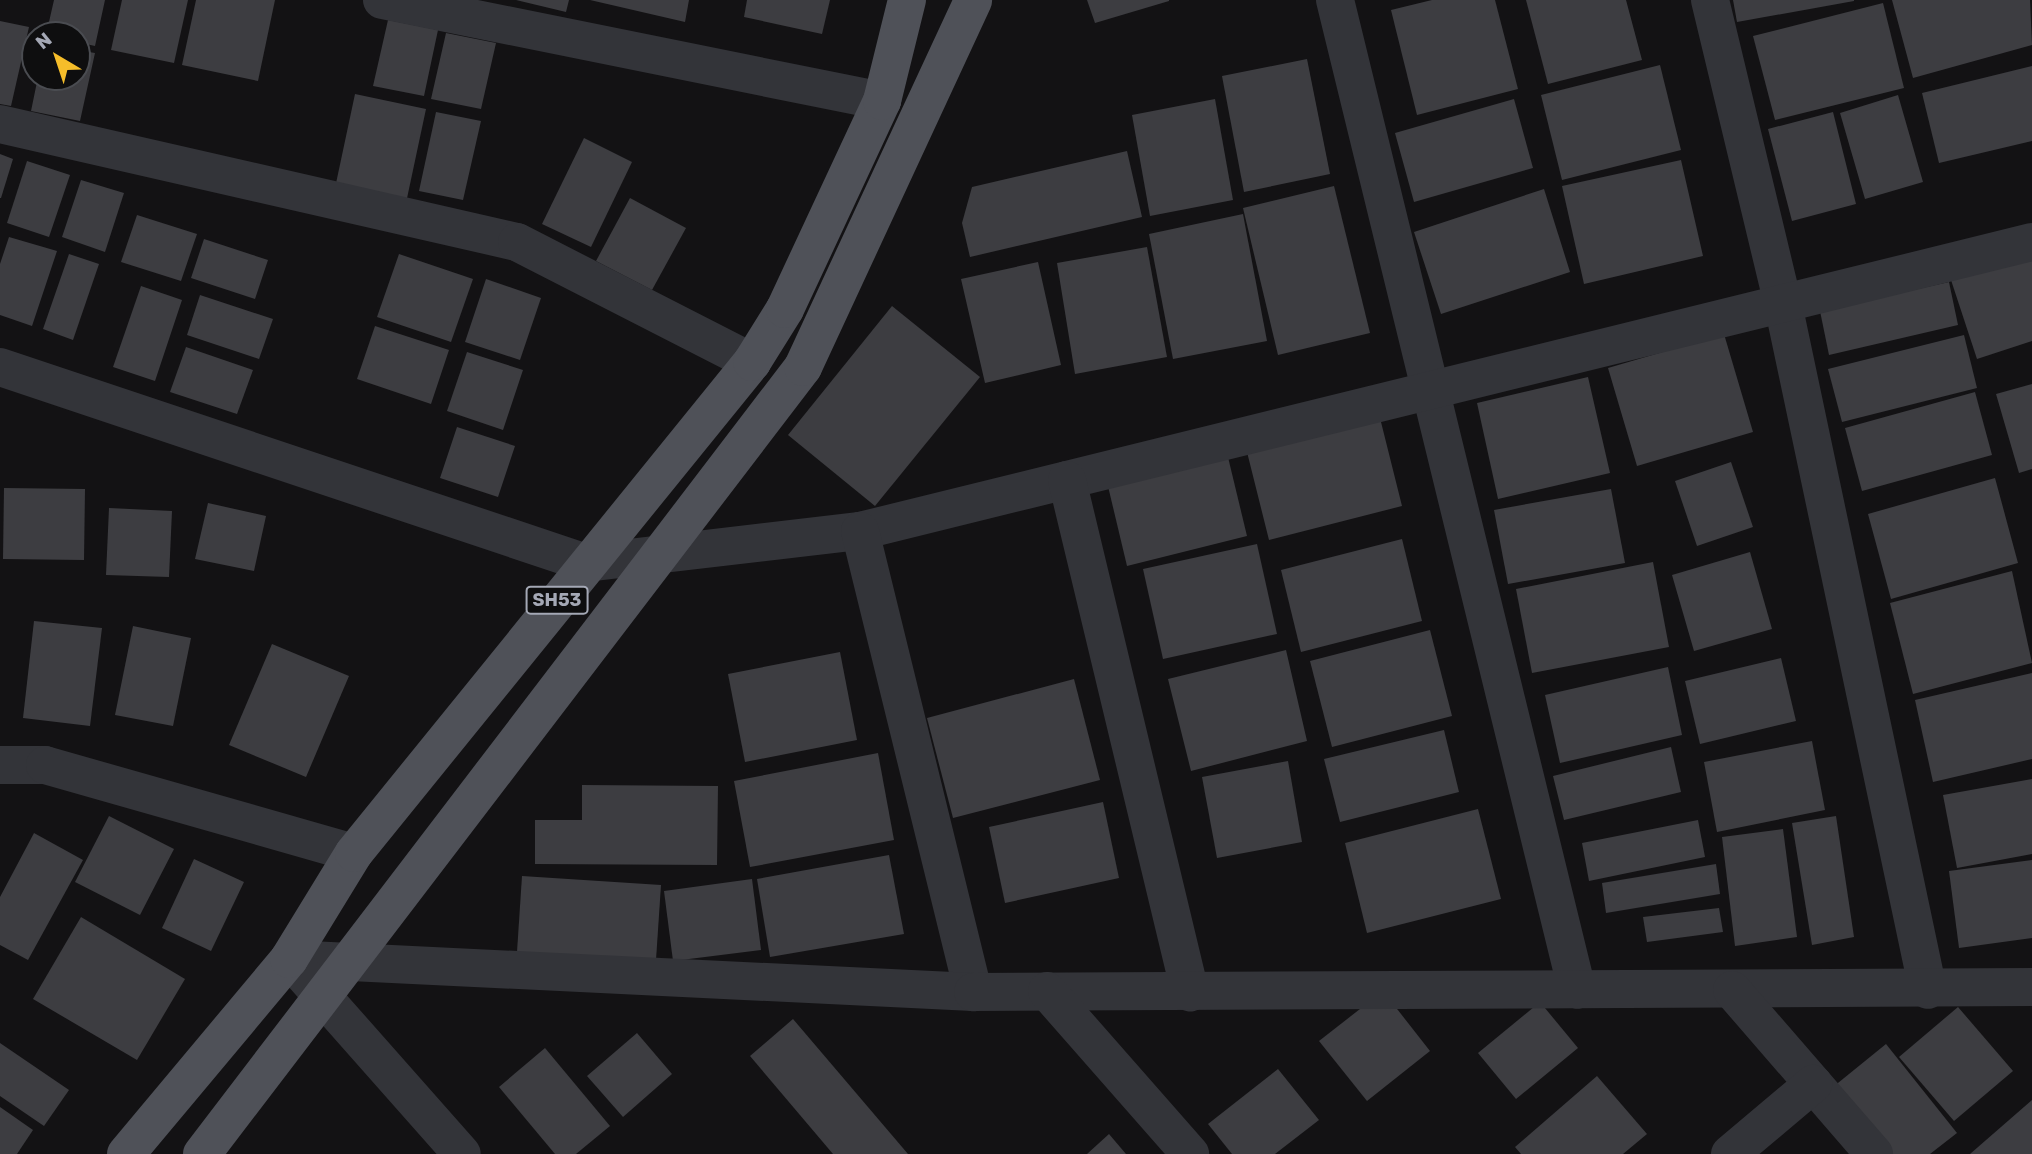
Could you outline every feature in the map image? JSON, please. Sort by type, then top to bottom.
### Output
[{"type":"main road","name":"SH53","points":[[126,1154],[289,959],[355,853],[586,563],[752,362],[785,309],[882,102],[907,0]]},
{"type":"main road","name":"SH53","points":[[202,1154],[803,367],[974,0]]},
{"type":"street","points":[[382,0],[882,102]]},
{"type":"street","points":[[1335,0],[1428,391],[1577,990]]},
{"type":"street","points":[[1710,0],[1783,303],[1928,990]]},
{"type":"street","points":[[0,124],[517,242],[752,362]]},
{"type":"street","points":[[0,367],[586,563],[860,531],[2032,242]]},
{"type":"street","points":[[1067,480],[1190,992]]},
{"type":"street","points":[[860,531],[973,992]]},
{"type":"street","points":[[0,765],[45,765],[355,853]]},
{"type":"street","points":[[289,959],[973,992],[1928,990],[2032,986]]},
{"type":"street","points":[[289,959],[462,1154]]},
{"type":"street","points":[[1732,990],[1874,1154]]},
{"type":"street","points":[[1047,991],[1190,1154]]},
{"type":"street","points":[[1730,1154],[1813,1084]]},
{"type":"building","points":[[54,0],[105,0],[95,46],[91,45],[91,21],[49,21]]},
{"type":"building","points":[[122,0],[188,0],[174,63],[111,50]]},
{"type":"building","points":[[196,0],[275,0],[258,81],[182,65]]},
{"type":"building","points":[[516,0],[569,0],[566,12]]},
{"type":"building","points":[[590,0],[689,0],[685,22]]},
{"type":"building","points":[[747,0],[830,0],[822,34],[744,17]]},
{"type":"building","points":[[1087,0],[1169,0],[1169,1],[1095,23]]},
{"type":"building","points":[[1432,0],[1495,0],[1518,89],[1417,115],[1391,10]]},
{"type":"building","points":[[1526,0],[1626,0],[1642,60],[1548,84]]},
{"type":"building","points":[[1733,0],[1854,0],[1854,1],[1737,22]]},
{"type":"building","points":[[1892,0],[2030,0],[2032,45],[1913,78]]},
{"type":"building","points":[[1883,3],[1904,88],[1775,120],[1753,36]]},
{"type":"building","points":[[388,20],[438,30],[424,96],[373,86]]},
{"type":"building","points":[[0,21],[21,25],[21,62],[11,106],[0,104]]},
{"type":"building","points":[[446,33],[496,43],[481,109],[431,99]]},
{"type":"building","points":[[91,52],[95,53],[91,71]]},
{"type":"building","points":[[1307,59],[1330,174],[1244,192],[1222,76]]},
{"type":"building","points":[[1660,65],[1681,150],[1562,180],[1541,95]]},
{"type":"building","points":[[2032,66],[2032,141],[1939,163],[1922,93]]},
{"type":"building","points":[[35,91],[87,91],[80,121],[31,111]]},
{"type":"building","points":[[355,94],[426,109],[406,203],[335,188]]},
{"type":"building","points":[[1898,95],[1923,182],[1865,199],[1840,113]]},
{"type":"building","points":[[1215,99],[1233,200],[1150,216],[1132,115]]},
{"type":"building","points":[[1514,99],[1533,168],[1414,202],[1395,133]]},
{"type":"building","points":[[436,112],[481,121],[463,200],[419,191]]},
{"type":"building","points":[[1833,112],[1856,204],[1792,221],[1768,129]]},
{"type":"building","points":[[584,138],[632,162],[591,247],[542,224]]},
{"type":"building","points":[[1127,151],[1142,217],[970,257],[962,223],[972,187]]},
{"type":"building","points":[[0,154],[13,159],[1,198],[0,198]]},
{"type":"building","points":[[1681,160],[1703,256],[1584,284],[1562,186]]},
{"type":"building","points":[[27,161],[70,175],[49,237],[7,223]]},
{"type":"building","points":[[81,180],[124,193],[105,252],[62,237]]},
{"type":"building","points":[[1334,186],[1370,333],[1278,355],[1243,208]]},
{"type":"building","points":[[1544,189],[1570,272],[1441,314],[1414,232]]},
{"type":"building","points":[[630,198],[686,228],[652,290],[596,261]]},
{"type":"building","points":[[1243,214],[1267,341],[1173,359],[1149,234]]},
{"type":"building","points":[[137,215],[197,234],[181,281],[121,262]]},
{"type":"building","points":[[9,237],[57,251],[32,326],[0,315],[0,264]]},
{"type":"building","points":[[204,239],[268,260],[255,299],[191,278]]},
{"type":"building","points":[[1147,247],[1167,357],[1075,374],[1057,263]]},
{"type":"building","points":[[69,254],[99,264],[73,340],[43,329]]},
{"type":"building","points":[[399,254],[473,279],[451,342],[377,317]]},
{"type":"building","points":[[2032,254],[2032,341],[1977,359],[1951,280]]},
{"type":"building","points":[[1038,262],[1061,365],[985,383],[961,279]]},
{"type":"building","points":[[486,279],[541,298],[520,360],[465,342]]},
{"type":"building","points":[[1949,282],[1958,325],[1829,355],[1820,311]]},
{"type":"building","points":[[141,286],[182,300],[155,381],[113,367]]},
{"type":"building","points":[[200,295],[273,319],[259,359],[187,335]]},
{"type":"building","points":[[892,306],[980,377],[875,506],[788,435]]},
{"type":"building","points":[[375,326],[449,350],[431,404],[357,379]]},
{"type":"building","points":[[1724,334],[1753,432],[1637,466],[1608,368]]},
{"type":"building","points":[[1964,335],[1977,388],[1842,422],[1828,369]]},
{"type":"building","points":[[186,347],[253,370],[237,414],[170,392]]},
{"type":"building","points":[[467,352],[523,370],[503,430],[447,411]]},
{"type":"building","points":[[1588,377],[1610,473],[1498,499],[1477,403]]},
{"type":"building","points":[[2032,384],[2032,469],[2019,473],[1996,394]]},
{"type":"building","points":[[1975,392],[1992,455],[1862,491],[1845,428]]},
{"type":"building","points":[[1379,414],[1402,506],[1269,540],[1246,448]]},
{"type":"building","points":[[457,427],[515,446],[498,497],[440,478]]},
{"type":"building","points":[[1227,453],[1247,536],[1127,566],[1107,482]]},
{"type":"building","points":[[1731,462],[1753,527],[1697,546],[1675,481]]},
{"type":"building","points":[[1995,478],[2018,563],[1891,599],[1868,514]]},
{"type":"building","points":[[4,488],[85,489],[84,560],[3,559]]},
{"type":"building","points":[[1611,489],[1625,563],[1508,584],[1494,510]]},
{"type":"building","points":[[208,503],[266,516],[254,571],[195,559]]},
{"type":"building","points":[[109,508],[172,511],[169,577],[106,575]]},
{"type":"building","points":[[1402,539],[1422,621],[1301,652],[1281,570]]},
{"type":"building","points":[[1257,544],[1277,634],[1163,659],[1143,569]]},
{"type":"building","points":[[1750,552],[1772,629],[1694,651],[1672,575]]},
{"type":"building","points":[[1653,562],[1669,647],[1532,673],[1516,589]]},
{"type":"building","points":[[2012,571],[2032,663],[1913,694],[1890,603]]},
{"type":"building","points":[[34,621],[102,628],[90,726],[23,718]]},
{"type":"building","points":[[133,626],[191,638],[173,726],[115,715]]},
{"type":"building","points":[[1430,630],[1452,716],[1332,747],[1310,661]]},
{"type":"building","points":[[272,644],[349,676],[306,777],[229,745]]},
{"type":"building","points":[[1286,650],[1307,741],[1191,771],[1168,679]]},
{"type":"building","points":[[840,652],[857,740],[745,762],[728,674]]},
{"type":"building","points":[[1781,658],[1796,721],[1700,744],[1685,681]]},
{"type":"building","points":[[1668,667],[1682,735],[1560,763],[1545,695]]},
{"type":"building","points":[[2032,673],[2032,759],[1933,782],[1915,700]]},
{"type":"building","points":[[1074,679],[1100,780],[953,818],[927,718]]},
{"type":"building","points":[[1444,730],[1459,792],[1340,822],[1324,759]]},
{"type":"building","points":[[1812,741],[1825,810],[1717,832],[1704,762]]},
{"type":"building","points":[[1671,747],[1681,792],[1564,820],[1553,776]]},
{"type":"building","points":[[878,753],[894,840],[750,867],[734,781]]},
{"type":"building","points":[[1288,761],[1302,842],[1217,858],[1202,777]]},
{"type":"building","points":[[2032,779],[2032,854],[1957,868],[1943,795]]},
{"type":"building","points":[[582,785],[718,786],[717,865],[535,864],[535,820],[582,820]]},
{"type":"building","points":[[1103,802],[1119,878],[1005,903],[989,827]]},
{"type":"building","points":[[1478,809],[1501,899],[1367,933],[1345,843]]},
{"type":"building","points":[[109,816],[174,849],[140,915],[75,882]]},
{"type":"building","points":[[1836,816],[1854,937],[1812,945],[1792,823]]},
{"type":"building","points":[[1698,820],[1705,857],[1589,881],[1582,843]]},
{"type":"building","points":[[1783,829],[1797,937],[1735,946],[1722,837]]},
{"type":"building","points":[[34,833],[83,860],[28,960],[0,945],[0,897]]},
{"type":"building","points":[[889,855],[904,934],[770,957],[757,879]]},
{"type":"building","points":[[194,859],[244,882],[211,951],[162,928]]},
{"type":"building","points":[[2032,860],[2032,938],[1959,948],[1949,871]]},
{"type":"building","points":[[1716,864],[1720,894],[1606,913],[1602,883]]},
{"type":"building","points":[[522,876],[661,885],[656,960],[517,952]]},
{"type":"building","points":[[752,879],[761,950],[673,961],[664,891]]},
{"type":"building","points":[[1719,908],[1723,932],[1647,942],[1643,917]]},
{"type":"building","points":[[81,917],[185,979],[137,1060],[33,999]]},
{"type":"building","points":[[1383,991],[1430,1051],[1367,1101],[1319,1041]]},
{"type":"building","points":[[1540,1002],[1578,1048],[1516,1099],[1478,1053]]},
{"type":"building","points":[[1958,1007],[2013,1071],[1954,1121],[1899,1057]]},
{"type":"building","points":[[793,1019],[908,1154],[833,1154],[750,1056]]},
{"type":"building","points":[[637,1033],[672,1074],[623,1117],[587,1076]]},
{"type":"building","points":[[0,1043],[69,1090],[44,1126],[0,1096]]},
{"type":"building","points":[[1886,1044],[1957,1133],[1930,1154],[1887,1154],[1833,1087]]},
{"type":"building","points":[[545,1048],[610,1126],[576,1154],[555,1154],[499,1087]]},
{"type":"building","points":[[1278,1069],[1319,1120],[1275,1154],[1232,1154],[1208,1124]]},
{"type":"building","points":[[1597,1076],[1647,1134],[1623,1154],[1521,1154],[1515,1147]]},
{"type":"building","points":[[2032,1100],[2032,1154],[1970,1154]]},
{"type":"building","points":[[0,1107],[33,1130],[17,1154],[0,1154]]},
{"type":"building","points":[[1109,1134],[1126,1154],[1087,1154]]}]
